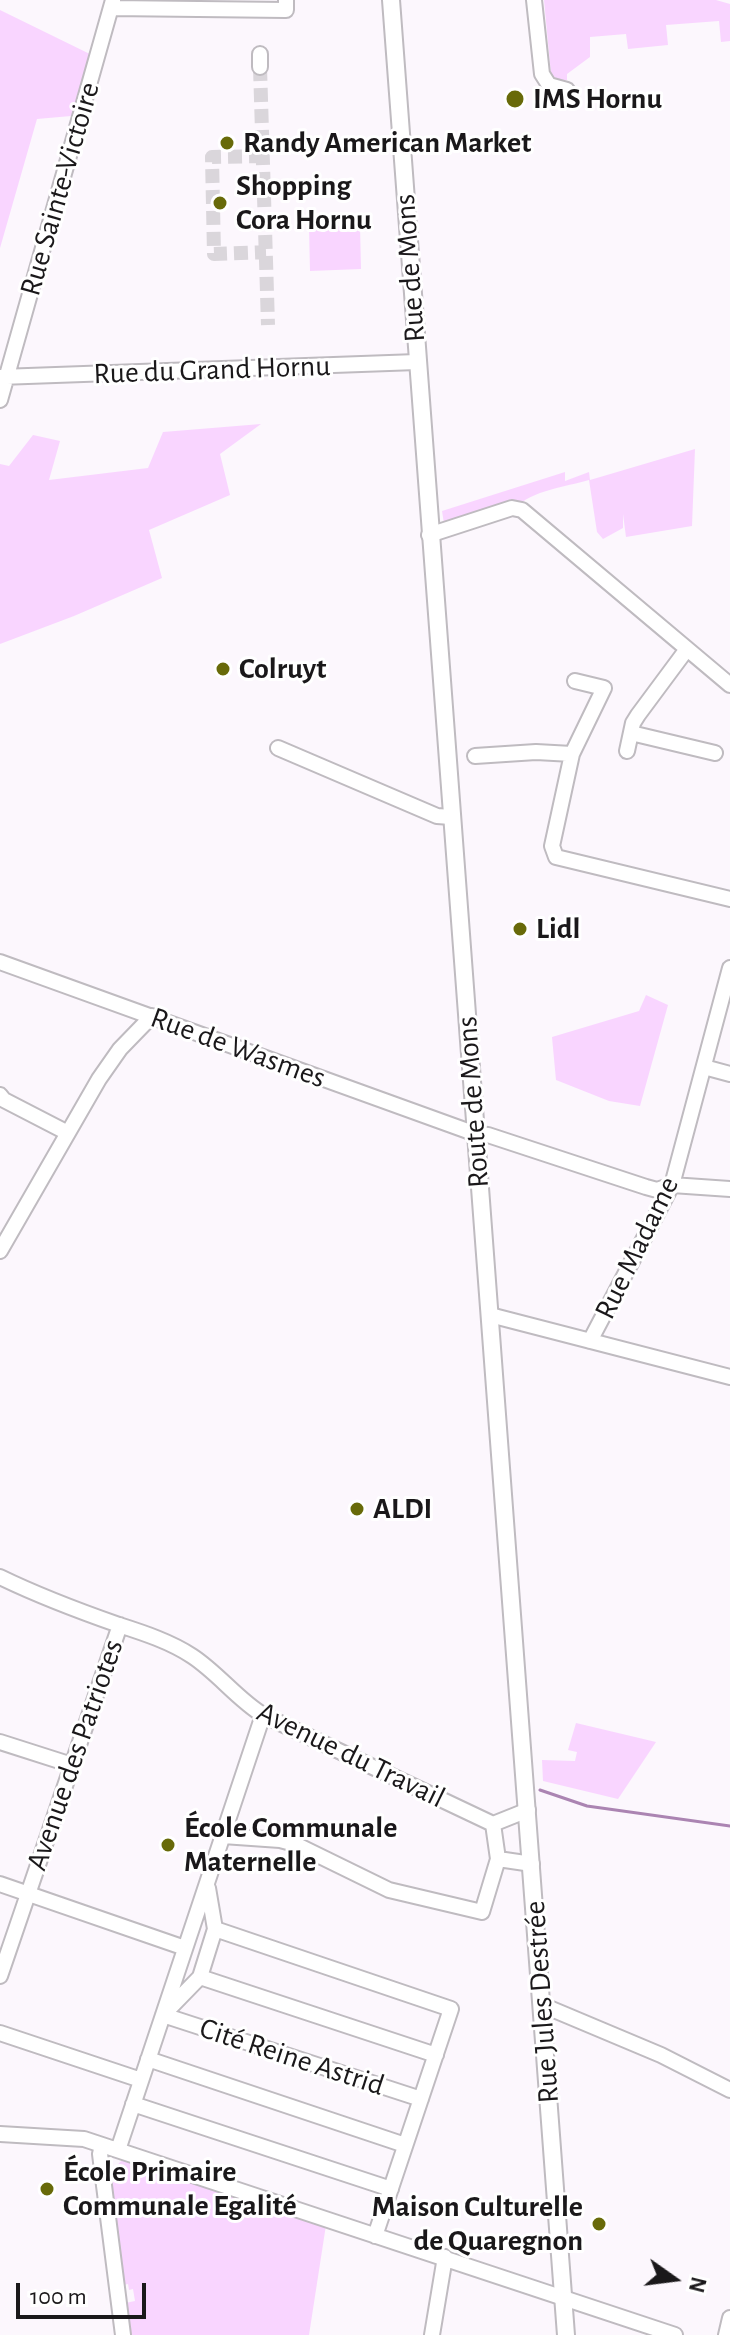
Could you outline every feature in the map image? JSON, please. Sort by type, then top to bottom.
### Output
[{"type":"main road","name":"Rue de Mons","points":[[391,0],[429,535]]},
{"type":"main road","name":"Route de Mons","points":[[429,535],[517,1668]]},
{"type":"main road","name":"Rue Jules Destrée","points":[[517,1668],[566,2335]]},
{"type":"street","points":[[112,4],[286,10],[286,0]]},
{"type":"street","points":[[534,0],[542,74],[549,85],[567,90]]},
{"type":"street","name":"Rue Sainte-Victoire","points":[[0,400],[3,377],[112,4]]},
{"type":"street","name":"Rue du Grand Hornu","points":[[3,377],[417,362]]},
{"type":"street","points":[[429,535],[512,508],[519,509],[730,685]]},
{"type":"street","points":[[627,751],[638,715],[687,649]]},
{"type":"street","points":[[575,681],[604,688],[572,754],[552,846],[556,857],[730,899]]},
{"type":"street","points":[[631,733],[715,753]]},
{"type":"street","points":[[278,748],[437,816],[451,817]]},
{"type":"street","points":[[475,756],[536,752],[572,754]]},
{"type":"street","name":"Rue de Wasmes","points":[[0,962],[476,1134],[488,1135],[646,1187],[657,1190],[672,1185],[730,1189]]},
{"type":"street","name":"Rue Madame","points":[[590,1341],[672,1185],[730,968]]},
{"type":"street","points":[[0,1251],[66,1132],[110,1062],[152,1016]]},
{"type":"street","points":[[704,1067],[730,1074]]},
{"type":"street","points":[[0,1095],[4,1100],[66,1132]]},
{"type":"street","points":[[490,1315],[730,1377]]},
{"type":"street","name":"Avenue du Travail","points":[[0,1577],[194,1657],[263,1715],[493,1824]]},
{"type":"street","name":"Avenue des Patriotes","points":[[0,1976],[120,1625]]},
{"type":"street","points":[[118,2150],[263,1715]]},
{"type":"street","points":[[0,1742],[72,1765]]},
{"type":"street","points":[[223,1836],[295,1844],[389,1890],[482,1912],[498,1859],[493,1824],[528,1810]]},
{"type":"street","points":[[498,1859],[532,1864]]},
{"type":"street","points":[[0,1884],[185,1948]]},
{"type":"street","points":[[163,2015],[200,1977],[215,1929],[207,1884]]},
{"type":"street","points":[[215,1929],[451,2009],[375,2236]]},
{"type":"street","name":"Cité Reine Astrid","points":[[200,1977],[436,2055]]},
{"type":"street","points":[[542,2005],[661,2055],[730,2090]]},
{"type":"street","name":"Cité Reine Astrid","points":[[163,2015],[421,2099]]},
{"type":"street","points":[[0,2033],[141,2080]]},
{"type":"street","name":"Cité Reine Astrid","points":[[148,2059],[405,2145]]},
{"type":"street","points":[[133,2104],[391,2189]]},
{"type":"street","points":[[0,2134],[73,2137],[102,2145],[675,2335]]},
{"type":"street","points":[[102,2145],[100,2154],[123,2335]]},
{"type":"street","points":[[432,2335],[445,2257]]},
{"type":"street","points":[[726,2335],[730,2318]]},
{"type":"shaded area","points":[[544,0],[716,0],[730,4],[730,41],[721,42],[719,21],[666,25],[668,45],[628,49],[626,34],[590,37],[590,57],[567,74],[567,80],[558,80],[551,74]]},
{"type":"shaded area","points":[[0,10],[98,58],[78,119],[71,116],[37,119],[0,248]]},
{"type":"shaded area","points":[[360,226],[361,269],[310,271],[309,227]]},
{"type":"shaded area","points":[[261,424],[220,454],[230,495],[149,530],[162,578],[0,644],[0,464],[9,466],[33,435],[60,441],[49,480],[148,468],[163,432]]},
{"type":"shaded area","points":[[695,449],[692,526],[626,537],[623,514],[623,528],[603,539],[597,532],[589,480],[540,493],[515,508],[445,530],[442,511],[565,472],[565,481],[589,472],[590,480]]},
{"type":"shaded area","points":[[646,995],[668,1005],[640,1106],[609,1101],[556,1080],[552,1037],[639,1011]]},
{"type":"shaded area","points":[[576,1723],[656,1742],[618,1799],[543,1781],[542,1760],[575,1761],[577,1752],[568,1750]]},
{"type":"shaded area","points":[[123,2159],[326,2225],[309,2335],[130,2335],[125,2303],[135,2301],[133,2289],[129,2290],[128,2284],[123,2285],[108,2175]]},
{"type":"waterway","points":[[540,1790],[587,1806],[730,1826]]},
{"type":"tunnel","points":[[260,67],[268,325]]},
{"type":"tunnel","points":[[263,156],[212,157],[214,254],[266,252]]},
{"type":"place","name":"IMS Hornu","points":[[515,99]]},
{"type":"place","name":"Randy American Market","points":[[227,143]]},
{"type":"place","name":"Shopping Cora Hornu","points":[[220,203]]},
{"type":"place","name":"Colruyt","points":[[223,669]]},
{"type":"place","name":"Lidl","points":[[520,929]]},
{"type":"place","name":"ALDI","points":[[357,1509]]},
{"type":"place","name":"École Communale Maternelle","points":[[168,1845]]},
{"type":"place","name":"École Primaire Communale Egalité","points":[[47,2189]]},
{"type":"place","name":"Maison Culturelle de Quaregnon","points":[[599,2224]]}]
